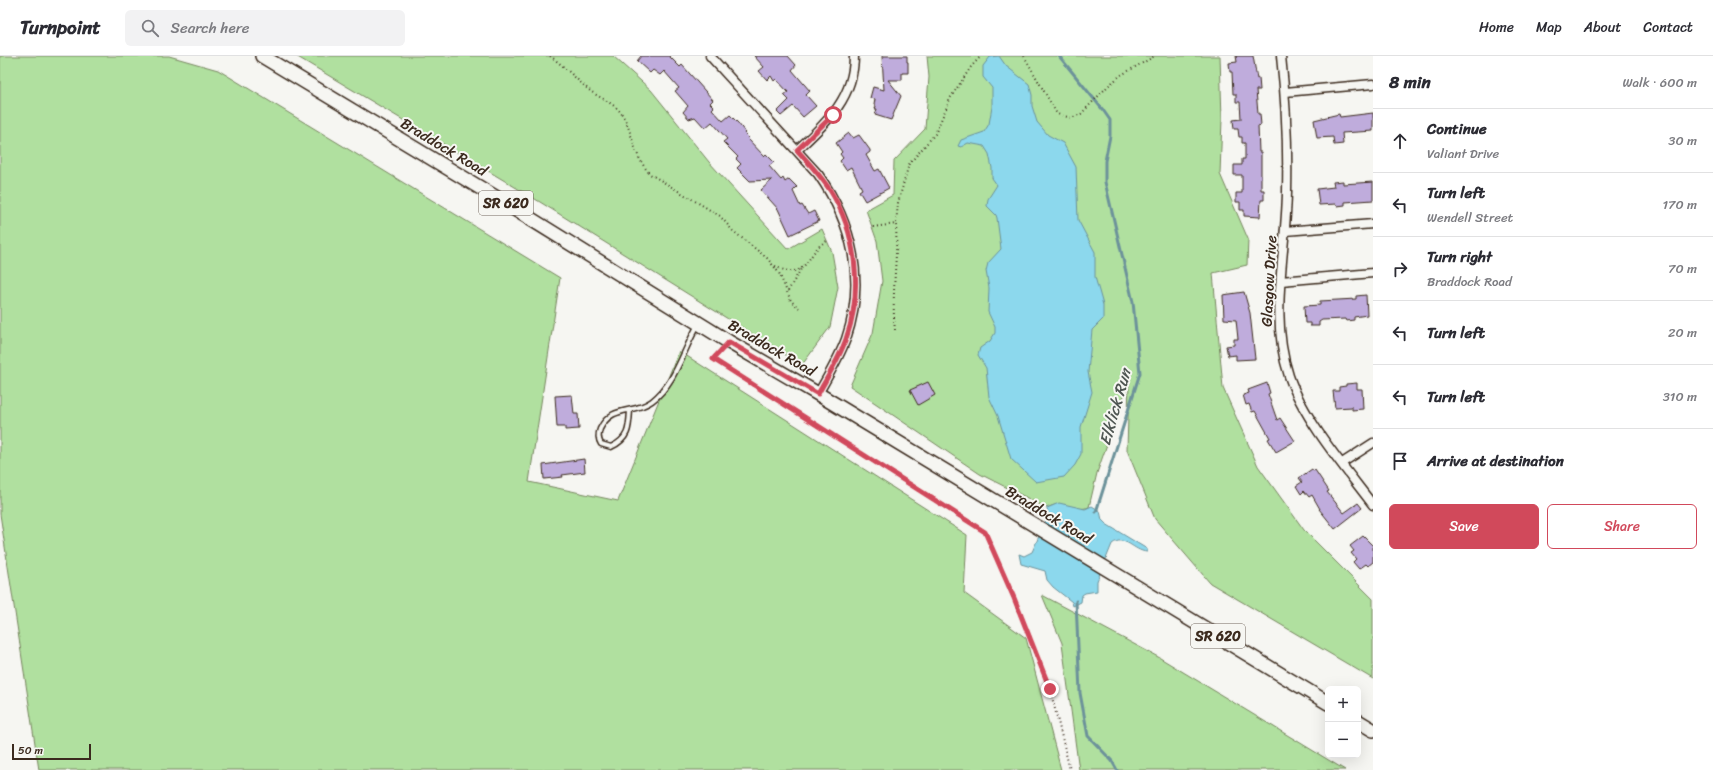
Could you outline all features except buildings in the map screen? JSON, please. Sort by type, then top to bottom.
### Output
[{"type":"main road","name":"Braddock Road","points":[[262,56],[497,198],[729,342],[818,394],[1325,701]]},
{"type":"main road","points":[[1360,722],[1373,730]]},
{"type":"street","points":[[710,56],[818,174],[830,191],[841,211],[852,249],[855,271],[855,295],[852,318],[846,339],[838,360],[818,394]]},
{"type":"street","points":[[797,150],[828,120],[842,103],[852,75],[854,56]]},
{"type":"street","name":"Glasgow Drive","points":[[1281,56],[1285,92],[1287,141],[1285,231],[1278,306],[1282,352],[1289,377],[1298,399],[1373,505]]},
{"type":"street","points":[[1285,92],[1373,84]]},
{"type":"street","points":[[1285,231],[1373,224]]},
{"type":"street","points":[[1281,281],[1373,273]]},
{"type":"street","points":[[1342,463],[1373,443]]},
{"type":"lane","points":[[630,410],[628,427],[622,440],[610,447],[601,444],[599,440],[599,432],[607,418],[616,412],[630,410],[640,409],[653,400],[667,384],[699,323]]},
{"type":"path","points":[[550,56],[590,90],[619,110],[623,115],[634,148],[644,167],[650,174],[720,216],[733,231],[774,265],[794,304],[799,308]]},
{"type":"path","points":[[895,330],[893,311],[896,224],[898,203],[910,164],[935,134],[951,97],[971,67],[981,56]]},
{"type":"path","points":[[1024,56],[1057,114],[1071,118],[1081,114],[1121,75],[1155,56]]},
{"type":"path","points":[[873,227],[896,224]]},
{"type":"path","points":[[788,292],[790,285],[801,269],[819,246],[827,241]]},
{"type":"path","points":[[774,265],[788,270],[801,269]]},
{"type":"path","points":[[729,342],[713,359],[985,532],[1014,598],[1050,689],[1070,770]]},
{"type":"green space","points":[[0,56],[169,56],[218,70],[560,278],[529,482],[618,501],[679,351],[967,535],[964,593],[1026,638],[1061,770],[39,770],[0,514]]},
{"type":"green space","points":[[296,56],[613,56],[651,90],[709,162],[788,249],[822,229],[832,252],[838,287],[830,327],[802,365],[540,202]]},
{"type":"green space","points":[[927,56],[1220,56],[1222,119],[1220,174],[1248,239],[1247,265],[1213,273],[1223,388],[1258,466],[1304,530],[1373,599],[1373,679],[1210,583],[1155,519],[1127,450],[1129,381],[1097,473],[1089,507],[1084,508],[1059,504],[1047,508],[980,474],[850,386],[873,333],[882,281],[877,241],[866,210],[893,195],[894,161],[925,129],[929,77]]},
{"type":"green space","points":[[1042,595],[1160,658],[1345,770],[1079,770],[1062,643]]},
{"type":"water","points":[[999,56],[1006,66],[1029,84],[1032,95],[1032,106],[1037,122],[1048,135],[1063,143],[1076,167],[1078,220],[1095,252],[1095,277],[1103,305],[1103,319],[1092,330],[1088,372],[1092,392],[1081,427],[1081,454],[1075,465],[1064,477],[1036,482],[1011,459],[998,416],[989,397],[986,368],[978,355],[980,348],[990,341],[995,333],[995,327],[988,312],[989,288],[986,271],[988,263],[1001,249],[997,218],[987,206],[988,199],[997,185],[992,178],[992,168],[989,154],[984,146],[968,143],[961,147],[958,146],[961,140],[984,132],[989,124],[992,107],[992,88],[983,77],[983,66],[990,57]]},
{"type":"water","points":[[1059,503],[1085,509],[1092,506],[1100,511],[1102,520],[1106,524],[1147,549],[1147,552],[1142,551],[1121,541],[1117,541],[1112,544],[1097,581],[1097,591],[1085,593],[1082,595],[1081,602],[1073,606],[1072,602],[1053,587],[1047,580],[1045,571],[1021,564],[1019,554],[1024,556],[1032,552],[1047,518],[1047,508]]},
{"type":"waterway","name":"Elklick Run","points":[[1059,56],[1110,120],[1110,136],[1105,161],[1105,182],[1133,302],[1140,373],[1096,512]]},
{"type":"waterway","name":"Elklick Run","points":[[1076,601],[1080,693],[1088,736],[1112,761],[1117,770]]},
{"type":"route","points":[[833,115],[797,150],[818,174],[830,191],[841,211],[852,249],[855,271],[855,295],[852,318],[838,360],[818,394],[729,342],[713,359],[985,532],[1014,598],[1050,689]]}]
